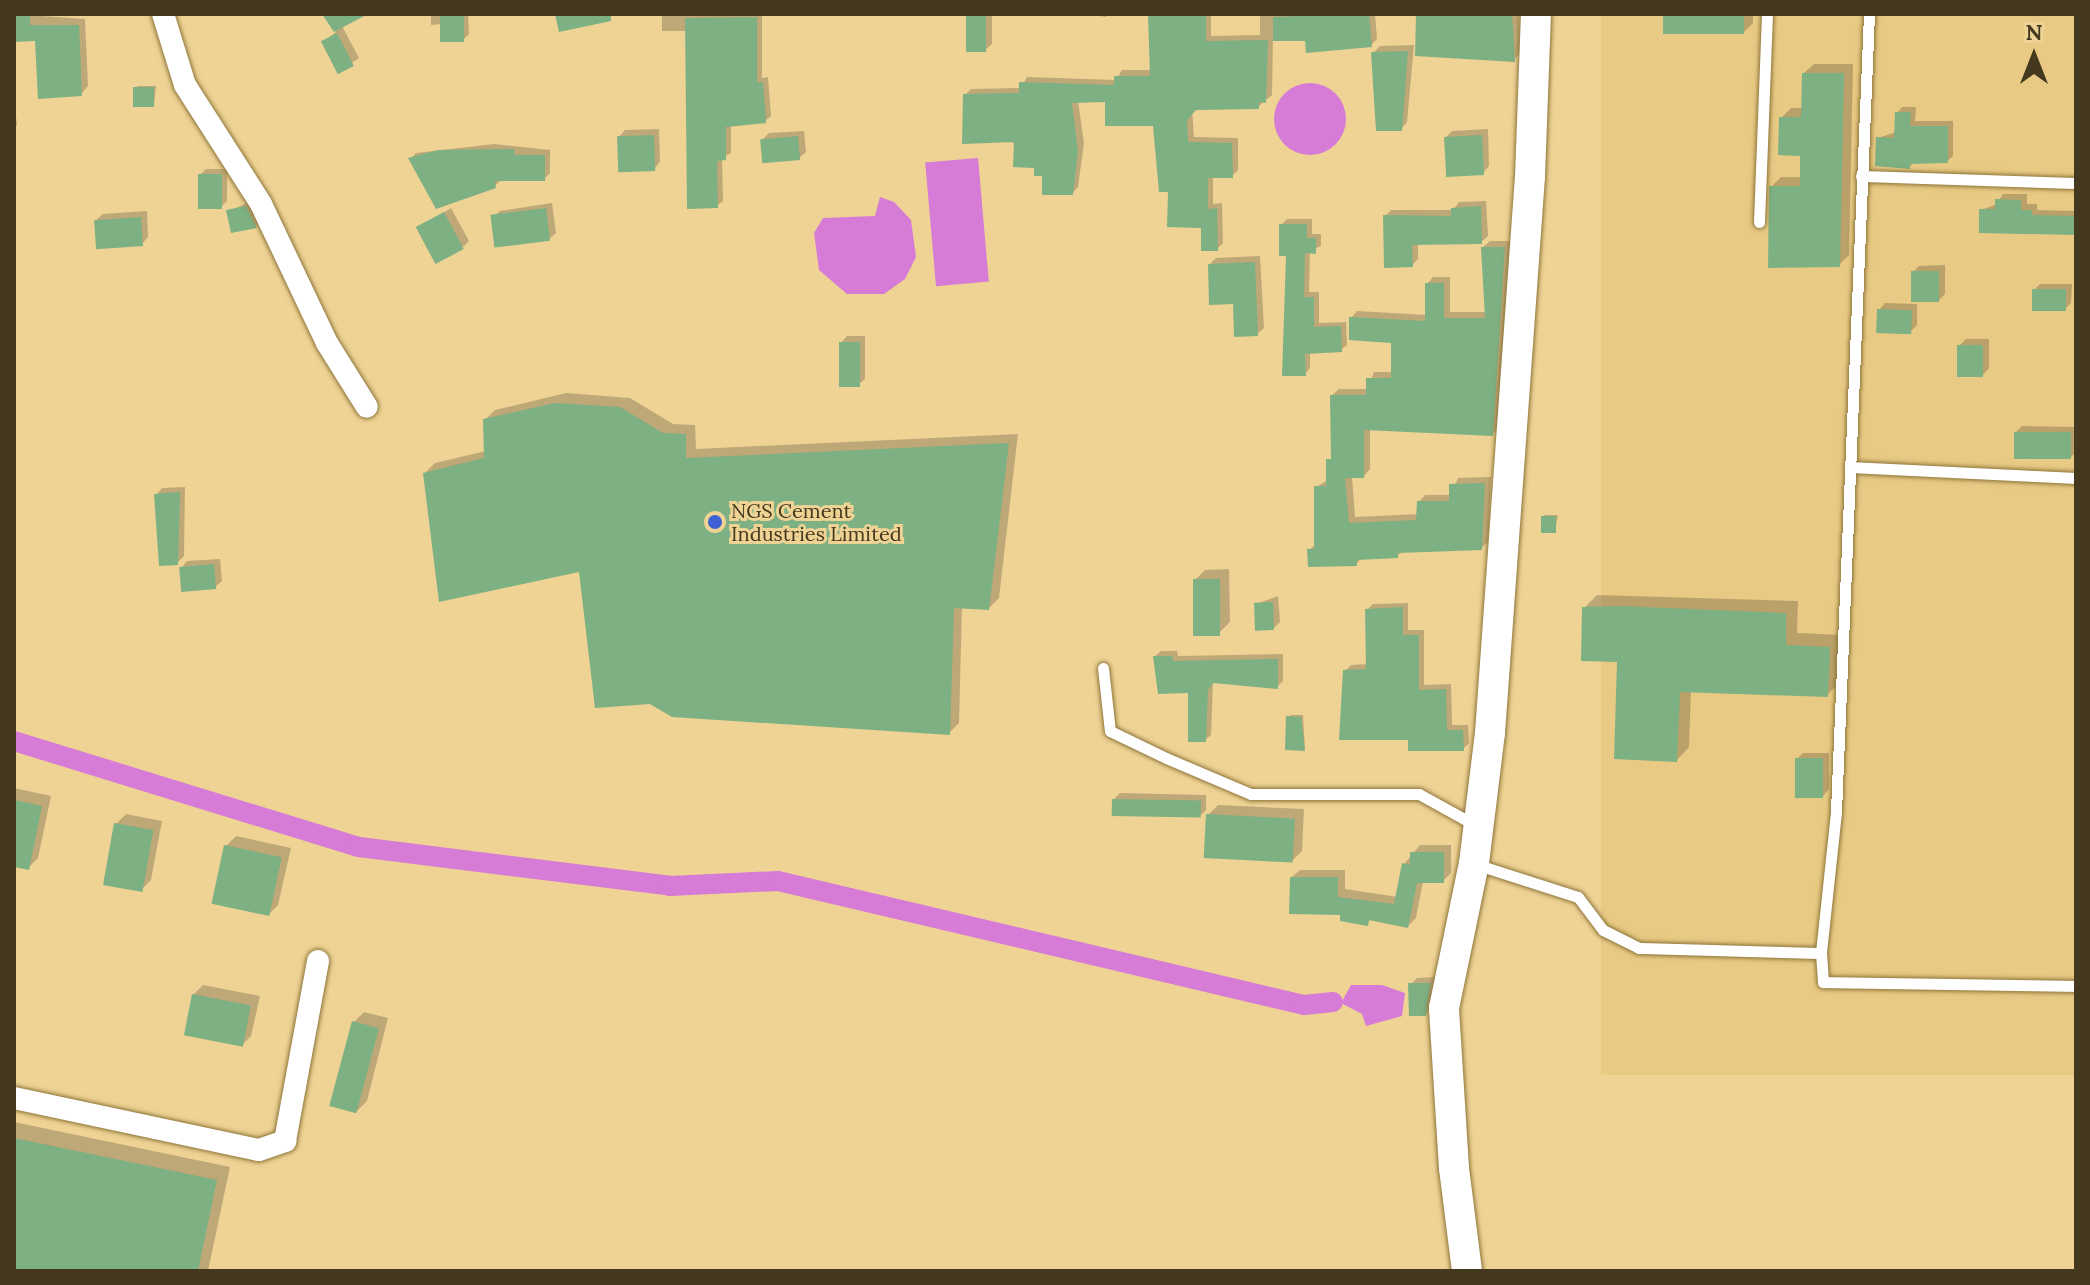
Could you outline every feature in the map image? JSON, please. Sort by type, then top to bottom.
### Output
[{"type":"street","points":[[163,14],[185,85],[261,204],[327,343],[367,407]]},
{"type":"street","points":[[1467,1271],[1454,1168],[1444,1008],[1474,863],[1490,733],[1530,177],[1536,14]]},
{"type":"street","points":[[14,1098],[259,1150],[285,1141],[318,961]]},
{"type":"lane","points":[[1759,222],[1767,14]]},
{"type":"lane","points":[[1869,14],[1836,812],[1821,953],[1823,982],[2076,986]]},
{"type":"lane","points":[[1861,176],[2076,183]]},
{"type":"lane","points":[[1850,467],[2076,478]]},
{"type":"lane","points":[[1103,668],[1110,731],[1251,794],[1419,794],[1478,826]]},
{"type":"lane","points":[[1474,863],[1578,897],[1603,930],[1639,948],[1821,953]]},
{"type":"shaded area","points":[[1601,14],[2076,14],[2076,1075],[1601,1075]]},
{"type":"shaded area","points":[[1310,83],[1330,89],[1340,99],[1346,119],[1340,139],[1330,149],[1310,155],[1290,149],[1280,139],[1274,119],[1280,99],[1290,89]]},
{"type":"shaded area","points":[[978,158],[989,282],[936,286],[925,163]]},
{"type":"shaded area","points":[[880,197],[894,202],[911,220],[916,257],[905,279],[884,294],[847,294],[819,270],[814,233],[823,218],[875,216]]},
{"type":"shaded area","points":[[1351,985],[1382,985],[1405,993],[1402,1016],[1366,1026],[1362,1014],[1341,1003]]},
{"type":"building","points":[[14,14],[30,14],[30,25],[79,25],[82,96],[38,99],[35,41],[14,42]]},
{"type":"building","points":[[322,14],[368,14],[334,32]]},
{"type":"building","points":[[440,14],[464,14],[464,42],[440,42]]},
{"type":"building","points":[[555,14],[611,14],[611,21],[559,32]]},
{"type":"building","points":[[966,14],[986,14],[986,52],[966,52]]},
{"type":"building","points":[[1148,14],[1206,14],[1206,41],[1268,40],[1266,103],[1259,102],[1259,109],[1196,110],[1187,120],[1188,142],[1232,143],[1233,178],[1208,178],[1208,209],[1217,208],[1218,251],[1201,251],[1201,228],[1167,227],[1168,192],[1159,192],[1153,126],[1105,126],[1105,102],[1072,103],[1078,151],[1073,195],[1042,195],[1042,176],[1034,176],[1034,168],[1013,167],[1014,142],[962,144],[963,94],[1019,93],[1019,82],[1114,85],[1114,76],[1150,76]]},
{"type":"building","points":[[1369,14],[1372,47],[1306,53],[1305,41],[1273,41],[1273,17]]},
{"type":"building","points":[[1416,14],[1512,14],[1515,62],[1415,56]]},
{"type":"building","points":[[1663,14],[1744,14],[1744,34],[1663,34]]},
{"type":"building","points":[[757,17],[757,83],[763,82],[766,123],[726,127],[726,160],[717,161],[718,208],[687,209],[685,18]]},
{"type":"building","points":[[337,33],[354,66],[338,74],[321,41]]},
{"type":"building","points":[[1408,51],[1402,131],[1376,131],[1371,52]]},
{"type":"building","points":[[1802,73],[1844,73],[1840,267],[1768,268],[1769,186],[1800,186],[1800,156],[1778,155],[1779,117],[1801,117]]},
{"type":"building","points":[[133,87],[154,87],[154,107],[133,107]]},
{"type":"building","points":[[1895,112],[1911,112],[1910,126],[1948,126],[1948,163],[1910,164],[1910,169],[1875,166],[1876,137],[1894,138]]},
{"type":"building","points":[[654,135],[655,171],[618,172],[617,136]]},
{"type":"building","points":[[1482,135],[1484,175],[1446,177],[1444,137]]},
{"type":"building","points":[[798,136],[800,160],[762,163],[760,139]]},
{"type":"building","points":[[514,149],[515,155],[545,155],[545,181],[495,181],[496,188],[436,209],[408,158],[438,150]]},
{"type":"building","points":[[198,174],[222,174],[222,209],[198,209]]},
{"type":"building","points":[[1995,199],[2021,200],[2021,210],[2032,210],[2032,215],[2076,216],[2076,235],[1979,233],[1979,209],[1995,209]]},
{"type":"building","points":[[246,206],[257,228],[231,233],[226,210]]},
{"type":"building","points":[[1481,206],[1482,244],[1412,245],[1413,267],[1384,268],[1383,215],[1451,216],[1451,208]]},
{"type":"building","points":[[546,208],[550,241],[494,248],[490,215]]},
{"type":"building","points":[[444,212],[464,249],[435,264],[416,227]]},
{"type":"building","points":[[141,217],[143,246],[96,249],[94,220]]},
{"type":"building","points":[[1279,224],[1307,224],[1307,238],[1316,238],[1316,254],[1305,253],[1304,297],[1314,297],[1314,327],[1341,326],[1342,352],[1305,354],[1306,376],[1282,376],[1286,256],[1279,256]]},
{"type":"building","points":[[1481,247],[1505,247],[1493,436],[1364,430],[1364,478],[1345,478],[1349,523],[1416,520],[1417,501],[1449,501],[1449,484],[1485,483],[1482,550],[1398,553],[1398,558],[1357,560],[1357,566],[1308,567],[1307,549],[1314,549],[1314,486],[1326,486],[1326,459],[1331,459],[1330,395],[1366,395],[1366,378],[1391,378],[1391,343],[1349,340],[1349,317],[1425,321],[1425,283],[1444,283],[1444,318],[1485,318]]},
{"type":"building","points":[[1255,262],[1258,336],[1234,337],[1233,304],[1209,305],[1208,264]]},
{"type":"building","points":[[1911,271],[1939,271],[1939,302],[1911,302]]},
{"type":"building","points":[[2032,289],[2066,289],[2066,311],[2032,311]]},
{"type":"building","points":[[1877,309],[1912,310],[1911,334],[1876,333]]},
{"type":"building","points":[[839,342],[860,342],[860,387],[839,387]]},
{"type":"building","points":[[1957,345],[1983,345],[1983,377],[1957,377]]},
{"type":"building","name":"NGS Cement Industries Limited","points":[[555,403],[620,407],[663,433],[686,434],[686,458],[1009,443],[989,610],[954,608],[950,735],[672,717],[650,704],[595,708],[579,572],[439,602],[423,473],[484,458],[483,419]]},
{"type":"building","points":[[2014,432],[2071,432],[2071,459],[2014,459]]},
{"type":"building","points":[[180,492],[178,565],[159,566],[154,494]]},
{"type":"building","points":[[1541,516],[1556,516],[1556,533],[1541,533]]},
{"type":"building","points":[[214,564],[216,589],[181,592],[179,567]]},
{"type":"building","points":[[1193,579],[1220,579],[1220,636],[1193,636]]},
{"type":"building","points":[[1273,602],[1274,630],[1255,631],[1254,603]]},
{"type":"building","points":[[1403,607],[1403,635],[1419,635],[1419,690],[1446,689],[1447,730],[1463,730],[1464,751],[1408,751],[1408,740],[1339,740],[1343,670],[1366,669],[1365,609]]},
{"type":"building","points":[[1582,607],[1786,613],[1786,645],[1830,647],[1828,697],[1680,692],[1677,762],[1614,759],[1617,662],[1581,661]]},
{"type":"building","points":[[1153,656],[1172,656],[1173,661],[1278,659],[1278,689],[1213,683],[1208,690],[1206,742],[1188,742],[1188,693],[1158,694]]},
{"type":"building","points":[[1286,716],[1301,717],[1305,751],[1285,750]]},
{"type":"building","points":[[1795,758],[1823,758],[1823,798],[1795,798]]},
{"type":"building","points":[[1112,799],[1201,801],[1201,818],[1112,816]]},
{"type":"building","points":[[14,800],[42,806],[29,870],[14,867]]},
{"type":"building","points":[[1206,814],[1295,819],[1293,863],[1204,858]]},
{"type":"building","points":[[114,823],[153,830],[142,892],[103,885]]},
{"type":"building","points":[[224,845],[282,857],[269,916],[212,904]]},
{"type":"building","points":[[1410,852],[1444,852],[1444,883],[1417,883],[1408,928],[1369,920],[1368,926],[1340,921],[1340,915],[1289,914],[1290,877],[1338,877],[1338,897],[1394,904],[1402,863],[1410,865]]},
{"type":"building","points":[[1408,983],[1431,983],[1426,1016],[1409,1016]]},
{"type":"building","points":[[192,994],[251,1005],[243,1047],[184,1035]]},
{"type":"building","points":[[352,1021],[379,1028],[356,1113],[329,1106]]},
{"type":"building","points":[[14,1138],[217,1180],[198,1271],[14,1271]]},
{"type":"waterway","points":[[14,741],[359,847],[670,886],[778,881],[1304,1005],[1333,1002]]},
{"type":"place","name":"NGS Cement Industries Limited","points":[[715,522]]}]
